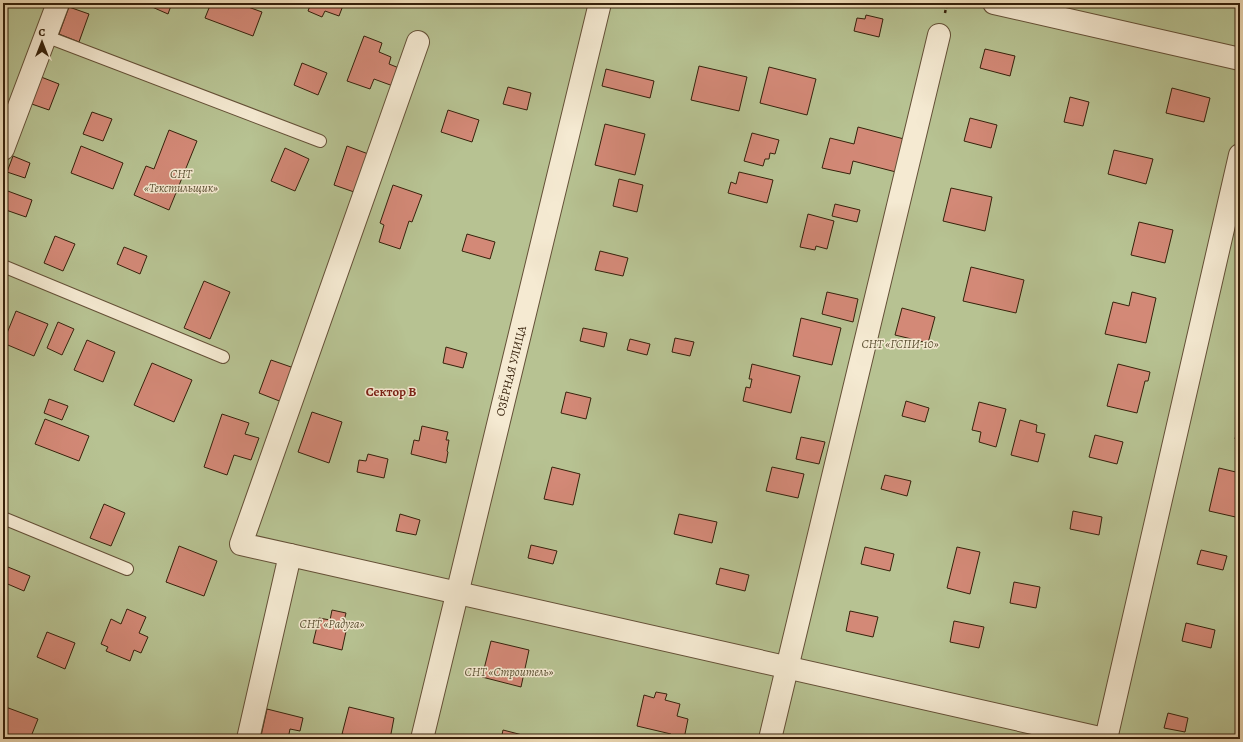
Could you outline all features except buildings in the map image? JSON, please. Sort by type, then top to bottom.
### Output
[{"type":"street","points":[[3,149],[58,3]]},
{"type":"street","name":"ОЗЁРНАЯ УЛИЦА","points":[[422,739],[600,3]]},
{"type":"street","points":[[994,3],[1240,59]]},
{"type":"street","points":[[770,739],[939,35]]},
{"type":"street","points":[[418,42],[241,544],[1105,739],[1240,155]]},
{"type":"street","points":[[248,739],[290,554]]},
{"type":"lane","points":[[45,36],[320,141]]},
{"type":"lane","points":[[3,266],[222,357]]},
{"type":"lane","points":[[3,518],[126,569]]},
{"type":"green space","points":[[3,3],[1240,3],[1240,739],[3,739]]},
{"type":"district","name":"Сектор В","points":[[391,391]]},
{"type":"park label","name":"СНТ «Текстильщик»","points":[[181,181]]},
{"type":"park label","name":"СНТ «ГСПИ-10»","points":[[900,344]]},
{"type":"park label","name":"СНТ «Радуга»","points":[[332,624]]},
{"type":"park label","name":"СНТ «Строитель»","points":[[509,672]]}]
